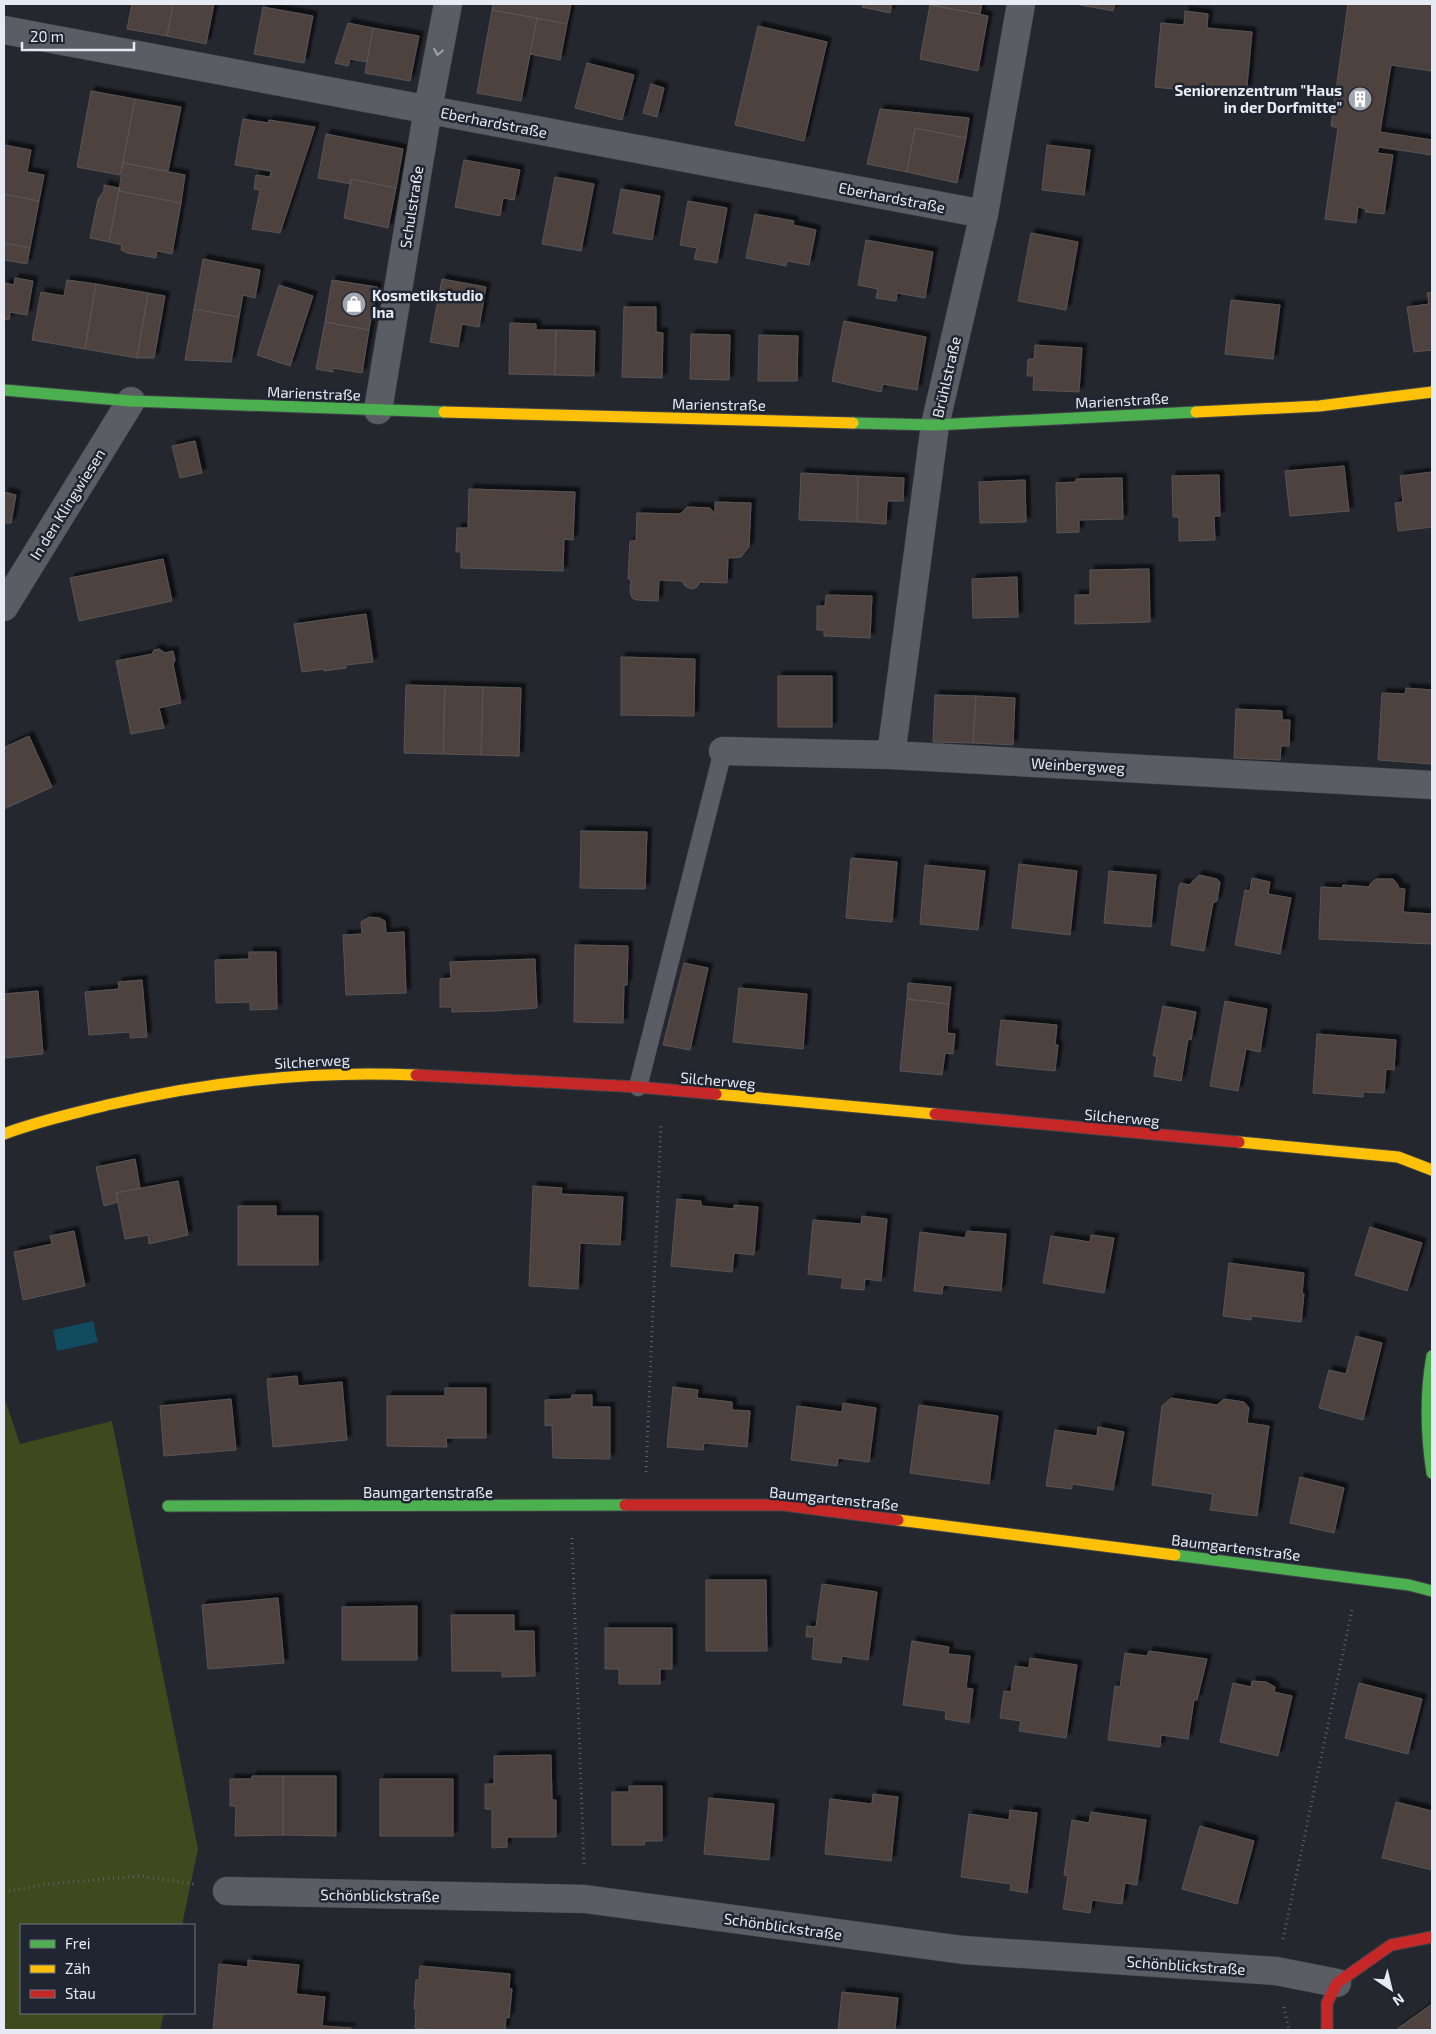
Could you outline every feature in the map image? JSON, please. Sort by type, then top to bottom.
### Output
[{"type":"street","name":"Schulstraße","points":[[378,410],[428,109],[448,4]]},
{"type":"street","name":"Brühlstraße","points":[[891,754],[935,424],[984,214],[1021,4]]},
{"type":"street","name":"Eberhardstraße","points":[[4,30],[984,214]]},
{"type":"street","name":"Marienstraße","points":[[4,390],[131,401],[378,410],[935,424],[1319,406],[1432,392]]},
{"type":"street","name":"In den Klingwiesen","points":[[4,607],[131,401]]},
{"type":"street","name":"Weinbergweg","points":[[723,751],[891,754],[1432,785]]},
{"type":"street","name":"Silcherweg","points":[[4,1134],[35,1122],[160,1093],[267,1078],[376,1073],[638,1087],[1398,1157],[1432,1170]]},
{"type":"street","points":[[1431,1367],[1427,1441],[1432,1473]]},
{"type":"street","name":"Baumgartenstraße","points":[[168,1506],[571,1507],[783,1505],[1359,1578],[1409,1585],[1432,1591]]},
{"type":"street","name":"Schönblickstraße","points":[[227,1891],[585,1899],[963,1950],[1276,1971],[1337,1983]]},
{"type":"street","points":[[1327,2030],[1327,2003],[1337,1983],[1391,1945],[1432,1937]]},
{"type":"lane","points":[[638,1087],[723,751]]},
{"type":"path","points":[[645,1505],[663,1090]]},
{"type":"path","points":[[571,1507],[585,1899]]},
{"type":"path","points":[[1276,1971],[1359,1578]]},
{"type":"path","points":[[4,1892],[47,1884],[140,1876],[204,1885],[227,1891]]},
{"type":"green space","points":[[4,1397],[20,1444],[112,1421],[198,1849],[182,1924],[20,1924],[20,2014],[164,2014],[160,2030],[4,2030]]},
{"type":"water","points":[[93,1321],[98,1342],[57,1351],[53,1330]]},
{"type":"building","points":[[132,4],[173,4],[167,36],[127,29]]},
{"type":"building","points":[[173,4],[214,4],[206,44],[167,36]]},
{"type":"building","points":[[493,4],[571,4],[567,24],[492,10]]},
{"type":"building","points":[[863,4],[892,4],[890,13],[862,7]]},
{"type":"building","points":[[926,4],[982,4],[980,14]]},
{"type":"building","points":[[1075,4],[1115,4],[1113,11]]},
{"type":"building","name":"Seniorenzentrum \"Haus in der Dorfmitte\"","points":[[1348,4],[1432,4],[1432,71],[1391,65],[1380,132],[1432,140],[1432,155],[1379,147],[1377,153],[1393,155],[1384,214],[1365,212],[1366,209],[1358,207],[1356,223],[1325,219],[1338,128],[1331,126]]},
{"type":"building","points":[[930,5],[988,16],[978,71],[920,59]]},
{"type":"building","points":[[263,7],[313,16],[304,63],[254,54]]},
{"type":"building","points":[[492,10],[537,18],[521,101],[477,93]]},
{"type":"building","points":[[1185,11],[1208,14],[1207,28],[1252,32],[1246,97],[1155,87],[1161,23],[1184,25]]},
{"type":"building","points":[[537,18],[567,24],[560,60],[530,54]]},
{"type":"building","points":[[348,23],[373,28],[367,62],[350,59],[348,66],[335,63]]},
{"type":"building","points":[[758,26],[827,42],[804,141],[735,125]]},
{"type":"building","points":[[373,28],[419,36],[410,81],[365,73]]},
{"type":"building","points":[[587,63],[634,75],[622,120],[575,108]]},
{"type":"building","points":[[651,84],[664,88],[657,117],[643,113]]},
{"type":"building","points":[[91,91],[135,99],[120,175],[77,167]]},
{"type":"building","points":[[135,99],[181,107],[168,171],[123,163]]},
{"type":"building","points":[[880,109],[969,118],[966,138],[915,128],[907,172],[867,164]]},
{"type":"building","points":[[243,119],[268,123],[269,120],[315,127],[280,233],[252,229],[260,190],[254,189],[256,175],[270,177],[271,171],[235,165]]},
{"type":"building","points":[[915,128],[966,138],[957,183],[907,172]]},
{"type":"building","points":[[326,134],[403,149],[396,188],[351,179],[351,184],[318,178]]},
{"type":"building","points":[[4,145],[31,150],[27,172],[44,175],[39,201],[4,194]]},
{"type":"building","points":[[1047,145],[1090,150],[1084,195],[1042,190]]},
{"type":"building","points":[[464,160],[520,170],[514,200],[503,198],[500,216],[455,207]]},
{"type":"building","points":[[123,163],[185,175],[181,203],[119,191]]},
{"type":"building","points":[[555,177],[594,184],[581,251],[542,244]]},
{"type":"building","points":[[351,179],[396,188],[388,228],[344,218]]},
{"type":"building","points":[[104,185],[119,188],[109,242],[90,238],[98,199],[104,191]]},
{"type":"building","points":[[621,189],[660,196],[652,240],[613,233]]},
{"type":"building","points":[[119,191],[181,203],[172,254],[157,251],[156,258],[127,253],[121,250],[122,245],[109,242]]},
{"type":"building","points":[[4,194],[39,201],[30,248],[4,243]]},
{"type":"building","points":[[688,201],[727,208],[717,263],[694,259],[697,248],[680,245]]},
{"type":"building","points":[[755,214],[794,221],[793,225],[816,230],[809,265],[787,261],[786,266],[746,258]]},
{"type":"building","points":[[1031,233],[1078,242],[1066,310],[1018,301]]},
{"type":"building","points":[[866,240],[933,252],[925,298],[897,293],[896,301],[876,298],[878,289],[858,285]]},
{"type":"building","points":[[4,243],[30,248],[27,264],[4,260]]},
{"type":"building","points":[[203,259],[260,270],[255,298],[243,295],[239,317],[194,309]]},
{"type":"building","points":[[15,278],[33,281],[27,315],[10,312],[9,320],[4,319],[4,283],[14,285]]},
{"type":"building","points":[[442,279],[486,287],[479,327],[462,324],[458,347],[430,342]]},
{"type":"building","points":[[67,280],[96,284],[85,349],[32,340],[41,292],[64,296]]},
{"type":"building","points":[[332,280],[377,287],[369,330],[325,322]]},
{"type":"building","points":[[96,284],[148,293],[137,358],[85,349]]},
{"type":"building","points":[[279,285],[313,296],[290,366],[257,355]]},
{"type":"building","points":[[1432,292],[1432,350],[1414,352],[1407,307],[1429,304],[1427,293]]},
{"type":"building","points":[[148,293],[165,296],[154,358],[137,358]]},
{"type":"building","points":[[1231,300],[1280,305],[1273,359],[1225,354]]},
{"type":"building","points":[[624,307],[656,307],[656,332],[663,333],[662,378],[622,377]]},
{"type":"building","points":[[194,309],[239,317],[231,362],[185,360]]},
{"type":"building","points":[[844,321],[926,337],[917,390],[883,384],[881,392],[832,381]]},
{"type":"building","points":[[325,322],[369,330],[362,373],[333,368],[333,372],[316,369]]},
{"type":"building","points":[[510,323],[536,324],[536,330],[556,330],[555,375],[509,374]]},
{"type":"building","points":[[556,330],[595,331],[594,376],[555,375]]},
{"type":"building","points":[[691,334],[730,335],[729,380],[690,379]]},
{"type":"building","points":[[759,335],[798,336],[797,381],[758,381]]},
{"type":"building","points":[[1035,345],[1082,348],[1079,392],[1033,390],[1034,376],[1027,376],[1028,359],[1034,359]]},
{"type":"building","points":[[195,441],[202,473],[180,478],[172,446]]},
{"type":"building","points":[[1344,466],[1349,511],[1290,516],[1285,471]]},
{"type":"building","points":[[1432,472],[1432,527],[1398,531],[1395,503],[1403,502],[1400,476]]},
{"type":"building","points":[[801,473],[858,476],[857,522],[799,520]]},
{"type":"building","points":[[1219,475],[1220,516],[1214,516],[1215,540],[1179,541],[1179,517],[1173,517],[1172,476]]},
{"type":"building","points":[[858,476],[904,478],[903,501],[887,501],[886,524],[857,522]]},
{"type":"building","points":[[1122,478],[1123,519],[1079,520],[1079,532],[1057,533],[1056,483],[1076,482],[1076,479]]},
{"type":"building","points":[[1025,480],[1026,522],[980,523],[979,482]]},
{"type":"building","points":[[469,489],[575,492],[573,540],[564,539],[563,571],[461,568],[461,552],[456,552],[457,528],[468,528]]},
{"type":"building","points":[[4,492],[16,495],[11,523],[4,523]]},
{"type":"building","points":[[715,502],[751,503],[749,547],[741,557],[728,558],[727,583],[700,582],[697,587],[691,589],[685,586],[682,581],[659,580],[658,601],[632,598],[630,591],[631,579],[628,579],[630,541],[636,541],[637,513],[680,514],[687,507],[710,508],[715,514]]},
{"type":"building","points":[[163,559],[172,601],[79,621],[70,578]]},
{"type":"building","points":[[1149,569],[1150,622],[1075,624],[1075,595],[1090,595],[1090,570]]},
{"type":"building","points":[[1017,577],[1018,617],[973,618],[972,579]]},
{"type":"building","points":[[826,595],[872,596],[870,638],[824,636],[824,630],[817,630],[817,606],[825,606]]},
{"type":"building","points":[[366,614],[373,662],[346,665],[346,668],[302,672],[294,624]]},
{"type":"building","points":[[159,649],[165,653],[173,651],[175,660],[173,664],[181,703],[159,708],[164,728],[131,734],[116,661],[152,654],[154,650]]},
{"type":"building","points":[[621,657],[695,659],[694,716],[621,715]]},
{"type":"building","points":[[778,676],[832,676],[832,727],[778,727]]},
{"type":"building","points":[[406,685],[445,686],[443,754],[404,753]]},
{"type":"building","points":[[445,686],[483,687],[481,755],[443,754]]},
{"type":"building","points":[[483,687],[521,688],[519,756],[481,755]]},
{"type":"building","points":[[1406,688],[1432,690],[1432,764],[1378,760],[1382,693],[1405,694]]},
{"type":"building","points":[[935,695],[976,696],[973,743],[933,742]]},
{"type":"building","points":[[976,696],[1015,698],[1013,745],[973,743]]},
{"type":"building","points":[[1236,709],[1282,711],[1282,720],[1290,720],[1289,746],[1281,746],[1280,760],[1234,758]]},
{"type":"building","points":[[29,736],[52,787],[4,809],[4,755],[7,753],[5,747]]},
{"type":"building","points":[[581,831],[647,832],[645,889],[580,888]]},
{"type":"building","points":[[851,858],[897,862],[892,922],[846,918]]},
{"type":"building","points":[[1019,864],[1077,871],[1070,935],[1012,928]]},
{"type":"building","points":[[925,865],[985,871],[978,930],[920,924]]},
{"type":"building","points":[[1109,871],[1156,875],[1151,927],[1104,923]]},
{"type":"building","points":[[1199,875],[1217,879],[1220,882],[1217,901],[1213,903],[1204,951],[1171,945],[1179,886],[1181,883],[1189,885]]},
{"type":"building","points":[[1252,878],[1270,882],[1268,894],[1291,898],[1280,954],[1235,945],[1245,890],[1250,891]]},
{"type":"building","points":[[1376,879],[1393,879],[1398,888],[1405,889],[1403,912],[1432,914],[1432,944],[1319,939],[1321,887],[1342,888],[1343,885],[1370,887],[1370,884]]},
{"type":"building","points":[[369,917],[385,921],[386,933],[404,932],[406,993],[346,995],[343,935],[362,934],[361,922]]},
{"type":"building","points":[[575,945],[628,946],[627,985],[624,985],[623,1023],[574,1022]]},
{"type":"building","points":[[249,952],[276,952],[277,1009],[250,1010],[250,1002],[216,1003],[215,960],[249,959]]},
{"type":"building","points":[[535,959],[537,1008],[452,1012],[452,1007],[440,1007],[440,979],[451,978],[450,962]]},
{"type":"building","points":[[684,963],[708,968],[690,1050],[663,1045]]},
{"type":"building","points":[[142,980],[147,1037],[130,1038],[130,1032],[89,1035],[85,992],[119,989],[118,982]]},
{"type":"building","points":[[908,983],[951,987],[949,1004],[907,999]]},
{"type":"building","points":[[739,988],[807,994],[803,1049],[733,1042]]},
{"type":"building","points":[[38,991],[43,1054],[4,1058],[4,994]]},
{"type":"building","points":[[907,999],[949,1004],[947,1033],[955,1034],[953,1054],[945,1053],[942,1075],[900,1071]]},
{"type":"building","points":[[1225,1001],[1267,1009],[1260,1052],[1246,1049],[1238,1091],[1210,1086]]},
{"type":"building","points":[[1163,1006],[1196,1012],[1191,1040],[1188,1039],[1181,1081],[1154,1076],[1157,1056],[1153,1056]]},
{"type":"building","points":[[1001,1020],[1057,1025],[1055,1045],[1058,1045],[1055,1071],[996,1065]]},
{"type":"building","points":[[1317,1034],[1396,1040],[1394,1070],[1386,1069],[1384,1093],[1363,1092],[1363,1097],[1313,1093]]},
{"type":"building","points":[[135,1159],[140,1188],[116,1193],[118,1202],[104,1206],[96,1167]]},
{"type":"building","points":[[178,1181],[188,1235],[149,1244],[148,1235],[125,1239],[116,1193]]},
{"type":"building","points":[[533,1186],[562,1188],[561,1194],[623,1197],[620,1245],[580,1243],[578,1289],[529,1286]]},
{"type":"building","points":[[677,1199],[701,1201],[701,1206],[734,1209],[734,1205],[758,1207],[754,1255],[734,1253],[732,1272],[671,1266]]},
{"type":"building","points":[[238,1206],[276,1206],[276,1216],[318,1216],[318,1265],[238,1265]]},
{"type":"building","points":[[862,1216],[887,1219],[881,1281],[865,1279],[864,1290],[841,1288],[843,1278],[808,1274],[813,1220],[861,1224]]},
{"type":"building","points":[[1370,1227],[1422,1243],[1407,1291],[1355,1275]]},
{"type":"building","points":[[74,1231],[85,1286],[23,1300],[14,1252],[52,1244],[50,1236]]},
{"type":"building","points":[[967,1231],[1006,1234],[1001,1291],[943,1285],[942,1294],[914,1291],[920,1232],[965,1238]]},
{"type":"building","points":[[1091,1235],[1114,1238],[1104,1293],[1043,1283],[1051,1236],[1090,1242]]},
{"type":"building","points":[[1229,1263],[1304,1273],[1301,1322],[1252,1316],[1251,1320],[1223,1316]]},
{"type":"building","points":[[1356,1336],[1382,1343],[1363,1420],[1319,1408],[1329,1370],[1346,1374]]},
{"type":"building","points":[[297,1376],[298,1386],[342,1382],[347,1440],[273,1447],[267,1379]]},
{"type":"building","points":[[673,1387],[698,1390],[697,1398],[732,1402],[732,1410],[750,1411],[747,1447],[704,1443],[703,1450],[667,1447]]},
{"type":"building","points":[[445,1388],[486,1388],[486,1438],[446,1438],[447,1447],[387,1446],[387,1396],[445,1396]]},
{"type":"building","points":[[572,1395],[592,1395],[592,1407],[610,1407],[610,1459],[553,1458],[552,1425],[545,1426],[545,1400],[571,1399]]},
{"type":"building","points":[[1171,1398],[1217,1405],[1224,1399],[1244,1402],[1249,1408],[1247,1423],[1269,1426],[1257,1516],[1210,1510],[1213,1494],[1152,1485],[1162,1406]]},
{"type":"building","points":[[231,1399],[236,1450],[164,1456],[160,1406]]},
{"type":"building","points":[[843,1403],[876,1408],[869,1462],[838,1458],[837,1466],[791,1460],[797,1406],[842,1412]]},
{"type":"building","points":[[919,1405],[998,1416],[989,1484],[910,1473]]},
{"type":"building","points":[[1098,1427],[1124,1432],[1113,1490],[1072,1484],[1072,1489],[1046,1486],[1055,1430],[1097,1436]]},
{"type":"building","points":[[1300,1477],[1344,1488],[1334,1533],[1290,1523]]},
{"type":"building","points":[[706,1580],[766,1580],[767,1651],[706,1651]]},
{"type":"building","points":[[822,1584],[877,1592],[868,1660],[842,1656],[841,1663],[812,1659],[814,1637],[806,1637],[807,1626],[816,1627]]},
{"type":"building","points":[[278,1598],[284,1663],[208,1669],[202,1605]]},
{"type":"building","points":[[417,1606],[417,1660],[342,1660],[342,1607]]},
{"type":"building","points":[[451,1615],[514,1615],[514,1631],[534,1631],[535,1676],[502,1677],[502,1671],[452,1671]]},
{"type":"building","points":[[605,1628],[672,1628],[672,1669],[660,1669],[660,1684],[619,1684],[619,1669],[605,1669]]},
{"type":"building","points":[[912,1641],[949,1647],[948,1654],[970,1656],[966,1688],[973,1689],[969,1723],[945,1719],[946,1711],[903,1705]]},
{"type":"building","points":[[1149,1651],[1207,1659],[1197,1700],[1194,1700],[1188,1739],[1161,1735],[1160,1747],[1108,1740],[1115,1686],[1120,1687],[1125,1653],[1147,1656]]},
{"type":"building","points":[[1030,1658],[1077,1665],[1066,1738],[1019,1731],[1021,1721],[1000,1718],[1004,1691],[1011,1692],[1015,1666],[1029,1668]]},
{"type":"building","points":[[1252,1681],[1266,1682],[1275,1687],[1274,1692],[1292,1696],[1278,1756],[1220,1742],[1233,1683],[1251,1687]]},
{"type":"building","points":[[1359,1683],[1422,1699],[1408,1754],[1345,1738]]},
{"type":"building","points":[[551,1755],[552,1800],[556,1800],[556,1837],[507,1837],[507,1847],[492,1848],[492,1809],[485,1809],[485,1784],[494,1784],[494,1756]]},
{"type":"building","points":[[252,1776],[283,1776],[283,1835],[235,1836],[236,1806],[230,1806],[230,1779],[252,1779]]},
{"type":"building","points":[[283,1776],[336,1776],[336,1836],[283,1835]]},
{"type":"building","points":[[380,1779],[453,1779],[453,1836],[380,1836]]},
{"type":"building","points":[[629,1786],[662,1786],[662,1841],[645,1841],[644,1845],[612,1845],[612,1792],[629,1792]]},
{"type":"building","points":[[873,1794],[898,1797],[891,1861],[825,1854],[830,1799],[872,1804]]},
{"type":"building","points":[[709,1798],[774,1804],[769,1860],[704,1854]]},
{"type":"building","points":[[1396,1802],[1432,1811],[1432,1870],[1382,1858]]},
{"type":"building","points":[[1010,1810],[1037,1813],[1027,1893],[1010,1890],[1011,1884],[961,1877],[969,1814],[1009,1820]]},
{"type":"building","points":[[1091,1812],[1146,1820],[1137,1885],[1125,1883],[1122,1904],[1092,1900],[1090,1913],[1063,1909],[1068,1876],[1064,1875],[1072,1820],[1089,1823]]},
{"type":"building","points":[[1200,1826],[1254,1841],[1237,1904],[1182,1889]]},
{"type":"building","points":[[248,1960],[299,1965],[296,1994],[325,1997],[322,2026],[351,2028],[351,2030],[213,2030],[219,1964],[248,1967]]},
{"type":"building","points":[[420,1966],[510,1974],[509,1989],[512,1989],[509,2018],[506,2017],[505,2030],[436,2030],[415,2028],[416,1980],[419,1980]]},
{"type":"building","points":[[842,1992],[898,1998],[895,2030],[838,2030]]},
{"type":"building","points":[[1432,2004],[1432,2030],[1397,2029]]},
{"type":"traffic: fast","points":[[4,390],[131,401],[444,412]]},
{"type":"traffic: fast","points":[[853,423],[935,425],[1196,412]]},
{"type":"traffic: fast","points":[[1432,1356],[1428,1385],[1427,1415],[1432,1473]]},
{"type":"traffic: fast","points":[[168,1506],[625,1505]]},
{"type":"traffic: fast","points":[[1175,1555],[1409,1585],[1432,1591]]},
{"type":"traffic: slow","points":[[1196,412],[1319,406],[1432,392]]},
{"type":"traffic: slow","points":[[444,412],[853,423]]},
{"type":"traffic: slow","points":[[4,1134],[42,1121],[107,1105],[222,1084],[338,1074],[416,1075]]},
{"type":"traffic: slow","points":[[716,1094],[935,1114]]},
{"type":"traffic: slow","points":[[1239,1142],[1398,1157],[1432,1170]]},
{"type":"traffic: slow","points":[[898,1520],[1175,1555]]},
{"type":"traffic: jam","points":[[416,1075],[638,1087],[716,1094]]},
{"type":"traffic: jam","points":[[935,1114],[1239,1142]]},
{"type":"traffic: jam","points":[[625,1505],[783,1505],[898,1520]]},
{"type":"traffic: jam","points":[[1327,2030],[1327,2003],[1337,1983],[1391,1945],[1432,1937]]},
{"type":"place","name":"Seniorenzentrum \"Haus in der Dorfmitte\"","points":[[1360,99]]},
{"type":"place","name":"Kosmetikstudio Ina","points":[[354,304]]}]
